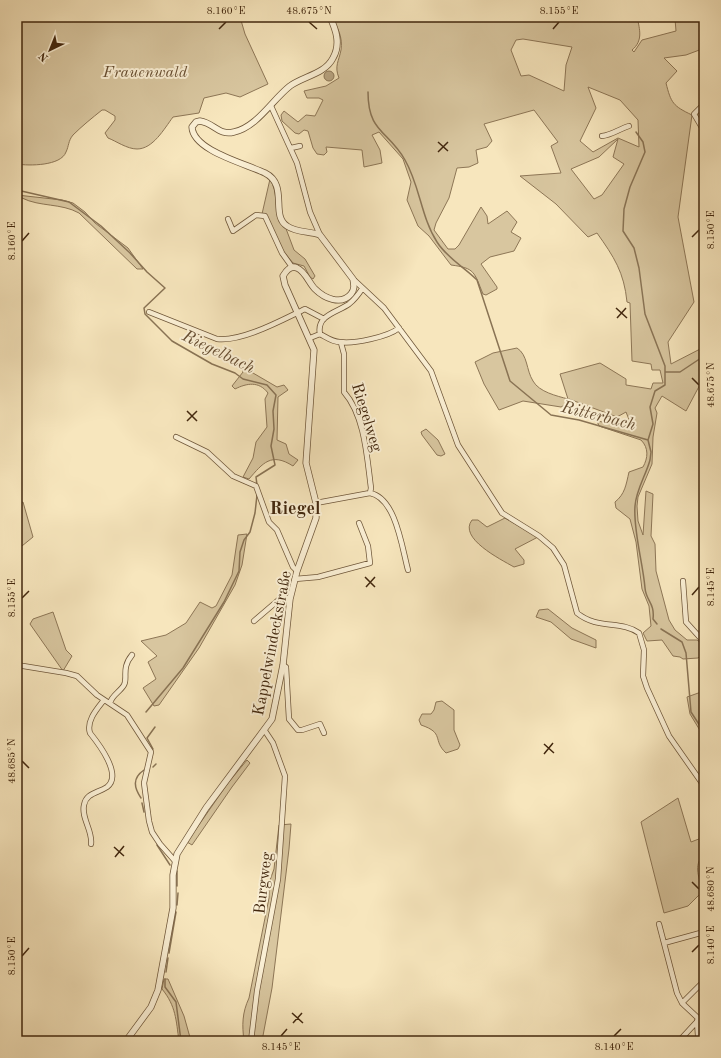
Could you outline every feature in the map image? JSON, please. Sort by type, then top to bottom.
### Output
[{"type":"street","points":[[320,235],[288,227],[280,218],[278,192],[270,176],[210,148],[198,139],[192,130],[194,124],[200,121],[207,123],[222,133],[234,132],[248,125],[293,84],[318,72],[332,60],[338,47],[338,40],[330,17]]},
{"type":"street","points":[[704,104],[694,114],[704,131]]},
{"type":"street","points":[[270,106],[297,163],[310,212],[320,235],[353,279],[384,308],[431,371],[458,445],[495,504],[502,513],[545,540],[558,555],[564,565],[574,609],[577,613],[595,624],[627,628],[639,633],[644,650],[643,676],[646,688],[669,736],[704,786]]},
{"type":"street","points":[[602,136],[612,135],[620,129],[629,126]]},
{"type":"street","points":[[291,148],[300,146]]},
{"type":"street","points":[[228,219],[233,231],[256,215],[265,216],[282,253],[292,267],[301,270],[319,293],[333,300],[343,300],[350,294],[354,285],[353,279]]},
{"type":"street","name":"Kappelwindeckstraße","points":[[126,1041],[151,1007],[158,990],[173,908],[173,876],[178,851],[194,825],[265,731],[275,711],[283,665],[290,599],[297,571],[314,526],[316,503],[306,462],[314,356],[310,338],[283,280],[285,272],[292,267]]},
{"type":"street","points":[[320,334],[320,325],[324,319],[330,313],[348,305],[362,289]]},
{"type":"street","points":[[149,312],[217,339],[226,340],[268,327],[305,309],[324,319]]},
{"type":"street","points":[[310,338],[320,334],[341,343],[380,338],[390,335],[399,328]]},
{"type":"street","name":"Riegelweg","points":[[341,343],[344,354],[344,392],[350,399],[358,417],[367,451],[371,488],[370,492]]},
{"type":"street","points":[[176,437],[207,452],[233,476],[256,486],[269,522],[277,530],[293,567],[297,571]]},
{"type":"street","points":[[316,503],[370,492],[379,496],[392,514],[408,570]]},
{"type":"street","points":[[295,579],[318,577],[370,562],[368,546],[359,523]]},
{"type":"street","points":[[683,581],[686,622],[704,642]]},
{"type":"street","points":[[254,621],[282,597],[290,599]]},
{"type":"street","points":[[110,703],[125,683],[124,674],[127,662],[132,655]]},
{"type":"street","points":[[17,665],[72,674],[81,679],[97,695],[127,715],[150,749],[151,756],[144,783],[149,821],[160,844],[175,861]]},
{"type":"street","points":[[283,665],[286,667],[288,675],[289,719],[298,730],[320,724],[324,733]]},
{"type":"street","points":[[91,844],[92,838],[84,811],[85,802],[87,797],[106,787],[110,783],[111,778],[109,761],[88,728],[94,714],[104,700]]},
{"type":"street","name":"Burgweg","points":[[251,1041],[250,1035],[257,991],[278,879],[285,776],[273,743],[265,731]]},
{"type":"street","points":[[659,924],[677,993],[682,1003],[698,1020],[698,1036],[704,1041]]},
{"type":"street","points":[[664,943],[704,932]]},
{"type":"street","points":[[682,1003],[704,981]]},
{"type":"street","points":[[679,1041],[704,1014]]},
{"type":"green space","name":"Frauenwald","points":[[17,17],[240,17],[245,34],[268,84],[240,97],[226,93],[204,98],[199,113],[173,117],[158,138],[148,146],[137,149],[129,148],[108,138],[105,133],[115,120],[115,116],[105,110],[102,110],[73,135],[63,157],[44,164],[17,164]]},
{"type":"green space","points":[[331,17],[637,17],[640,35],[638,43],[632,50],[634,52],[642,40],[676,31],[675,19],[673,17],[704,17],[704,47],[686,55],[664,58],[677,71],[666,83],[671,100],[681,109],[692,115],[678,217],[694,302],[668,342],[671,364],[704,347],[704,377],[686,411],[662,396],[655,408],[657,413],[653,437],[652,464],[638,497],[637,506],[638,521],[643,535],[646,491],[653,494],[651,536],[655,544],[656,571],[669,620],[675,630],[687,640],[697,640],[704,645],[704,652],[698,658],[683,659],[673,656],[662,640],[647,641],[643,633],[651,626],[649,606],[642,589],[636,542],[630,519],[616,508],[615,502],[623,492],[629,472],[643,467],[647,453],[644,443],[641,440],[599,426],[597,421],[632,427],[626,412],[617,417],[569,399],[569,403],[561,407],[523,401],[499,410],[484,384],[475,362],[493,353],[517,348],[521,351],[531,377],[539,388],[568,399],[560,374],[600,363],[626,379],[626,385],[651,389],[653,383],[663,383],[660,370],[652,370],[651,364],[632,361],[630,303],[627,302],[626,291],[621,273],[613,257],[597,233],[588,237],[556,204],[520,176],[561,173],[551,146],[558,142],[534,110],[484,124],[492,141],[487,147],[476,150],[478,163],[469,167],[457,168],[449,198],[434,230],[448,249],[455,249],[459,245],[481,207],[487,216],[488,224],[507,211],[517,222],[511,232],[521,238],[514,251],[490,257],[481,264],[497,287],[497,289],[486,295],[483,294],[473,272],[459,266],[451,265],[429,236],[418,226],[407,200],[411,182],[403,159],[379,132],[372,135],[380,150],[382,163],[364,167],[362,150],[326,147],[327,152],[324,155],[317,154],[313,148],[308,131],[304,130],[299,134],[295,133],[282,121],[281,115],[284,111],[298,122],[306,115],[315,116],[323,100],[319,98],[307,98],[304,91],[326,86],[339,78],[337,67],[341,50],[341,41],[338,29]],"holes":[[[523,39],[572,47],[566,65],[564,91],[529,75],[521,76],[511,50],[516,40]],[[588,87],[620,100],[638,120],[639,147],[618,138],[593,152],[580,141],[596,108]],[[618,139],[613,157],[624,164],[602,195],[594,199],[571,169],[599,157]]]},
{"type":"green space","points":[[270,179],[273,184],[279,221],[285,226],[294,250],[305,259],[315,276],[313,279],[310,277],[304,266],[293,263],[284,252],[262,214]]},
{"type":"green space","points":[[17,195],[62,200],[73,203],[85,212],[95,223],[128,248],[143,269],[137,269],[79,213],[65,208],[36,203],[22,198],[17,205]]},
{"type":"green space","points":[[241,366],[277,387],[284,385],[288,390],[278,397],[277,440],[286,444],[289,454],[298,460],[293,466],[279,460],[268,461],[263,464],[249,479],[243,477],[253,458],[256,442],[267,427],[265,399],[268,393],[261,386],[253,384],[244,385],[235,389],[232,386],[243,372]]},
{"type":"green space","points":[[426,429],[438,440],[445,454],[441,456],[437,455],[422,435],[421,432]]},
{"type":"green space","points":[[23,502],[33,537],[17,550],[17,504]]},
{"type":"green space","points":[[505,518],[538,537],[515,549],[524,560],[524,564],[514,567],[475,541],[469,527],[472,520],[478,520],[487,527]]},
{"type":"green space","points":[[247,534],[242,565],[235,585],[199,648],[159,705],[154,706],[143,688],[156,679],[148,662],[157,656],[141,641],[166,635],[186,623],[200,602],[212,608],[216,606],[232,575],[238,535]]},
{"type":"green space","points":[[548,609],[572,628],[596,640],[596,648],[571,639],[551,622],[536,617],[539,610]]},
{"type":"green space","points":[[53,612],[66,650],[72,656],[63,671],[30,624],[33,619]]},
{"type":"green space","points":[[704,691],[704,737],[690,714],[687,697]]},
{"type":"green space","points":[[442,701],[454,710],[454,730],[460,745],[458,749],[446,753],[442,748],[436,734],[421,725],[419,720],[422,714],[431,714],[434,710],[436,702]]},
{"type":"green space","points":[[247,760],[250,763],[192,845],[187,842],[228,783]]},
{"type":"green space","points":[[678,798],[691,842],[704,837],[704,856],[698,863],[698,872],[703,891],[688,906],[664,913],[641,822]]},
{"type":"green space","points":[[291,824],[272,988],[262,1041],[244,1041],[244,1014],[249,998],[269,898],[269,883],[274,869],[279,825]]},
{"type":"green space","points":[[164,979],[168,979],[184,1016],[191,1041],[179,1041],[173,1007],[162,989]]},
{"type":"shaded area","points":[[329,71],[334,76],[329,81],[324,76]]},
{"type":"waterway","name":"Ritterbach","points":[[368,92],[371,116],[375,124],[399,150],[405,160],[414,180],[427,222],[437,242],[451,258],[477,280],[510,381],[551,415],[579,420],[648,440],[651,452],[650,460],[637,494],[635,506],[635,525],[646,592],[653,609],[653,619],[657,624]]},
{"type":"waterway","points":[[636,132],[643,142],[645,152],[630,187],[624,209],[623,231],[634,248],[639,268],[645,314],[665,366],[665,385],[655,391],[650,407],[653,424],[648,440]]},
{"type":"waterway","name":"Riegelbach","points":[[17,190],[69,202],[101,226],[165,288],[144,308],[145,314],[172,341],[212,364],[235,373],[243,379],[267,385],[276,395],[273,411],[274,429],[271,446],[275,465],[256,477],[257,485]]},
{"type":"waterway","points":[[666,372],[680,372],[704,356]]},
{"type":"waterway","name":"Riegelbach","points":[[146,712],[183,668],[224,602],[239,571],[240,552],[244,540],[250,532],[255,513],[257,495]]},
{"type":"waterway","points":[[661,629],[682,642],[686,653],[691,712],[704,732]]},
{"type":"waterway","points":[[153,749],[147,738],[155,727]]},
{"type":"waterway","points":[[153,767],[156,764]]},
{"type":"waterway","points":[[141,798],[135,783],[137,776],[144,770]]},
{"type":"waterway","points":[[142,803],[144,812]]},
{"type":"waterway","points":[[157,845],[170,865]]},
{"type":"waterway","points":[[177,871],[177,886]]},
{"type":"waterway","points":[[177,905],[178,893]]},
{"type":"waterway","points":[[169,953],[176,912]]},
{"type":"waterway","points":[[166,972],[168,958]]},
{"type":"waterway","points":[[165,979],[165,987],[176,1002],[181,1041]]},
{"type":"district","name":"Riegel","points":[[295,508]]}]
